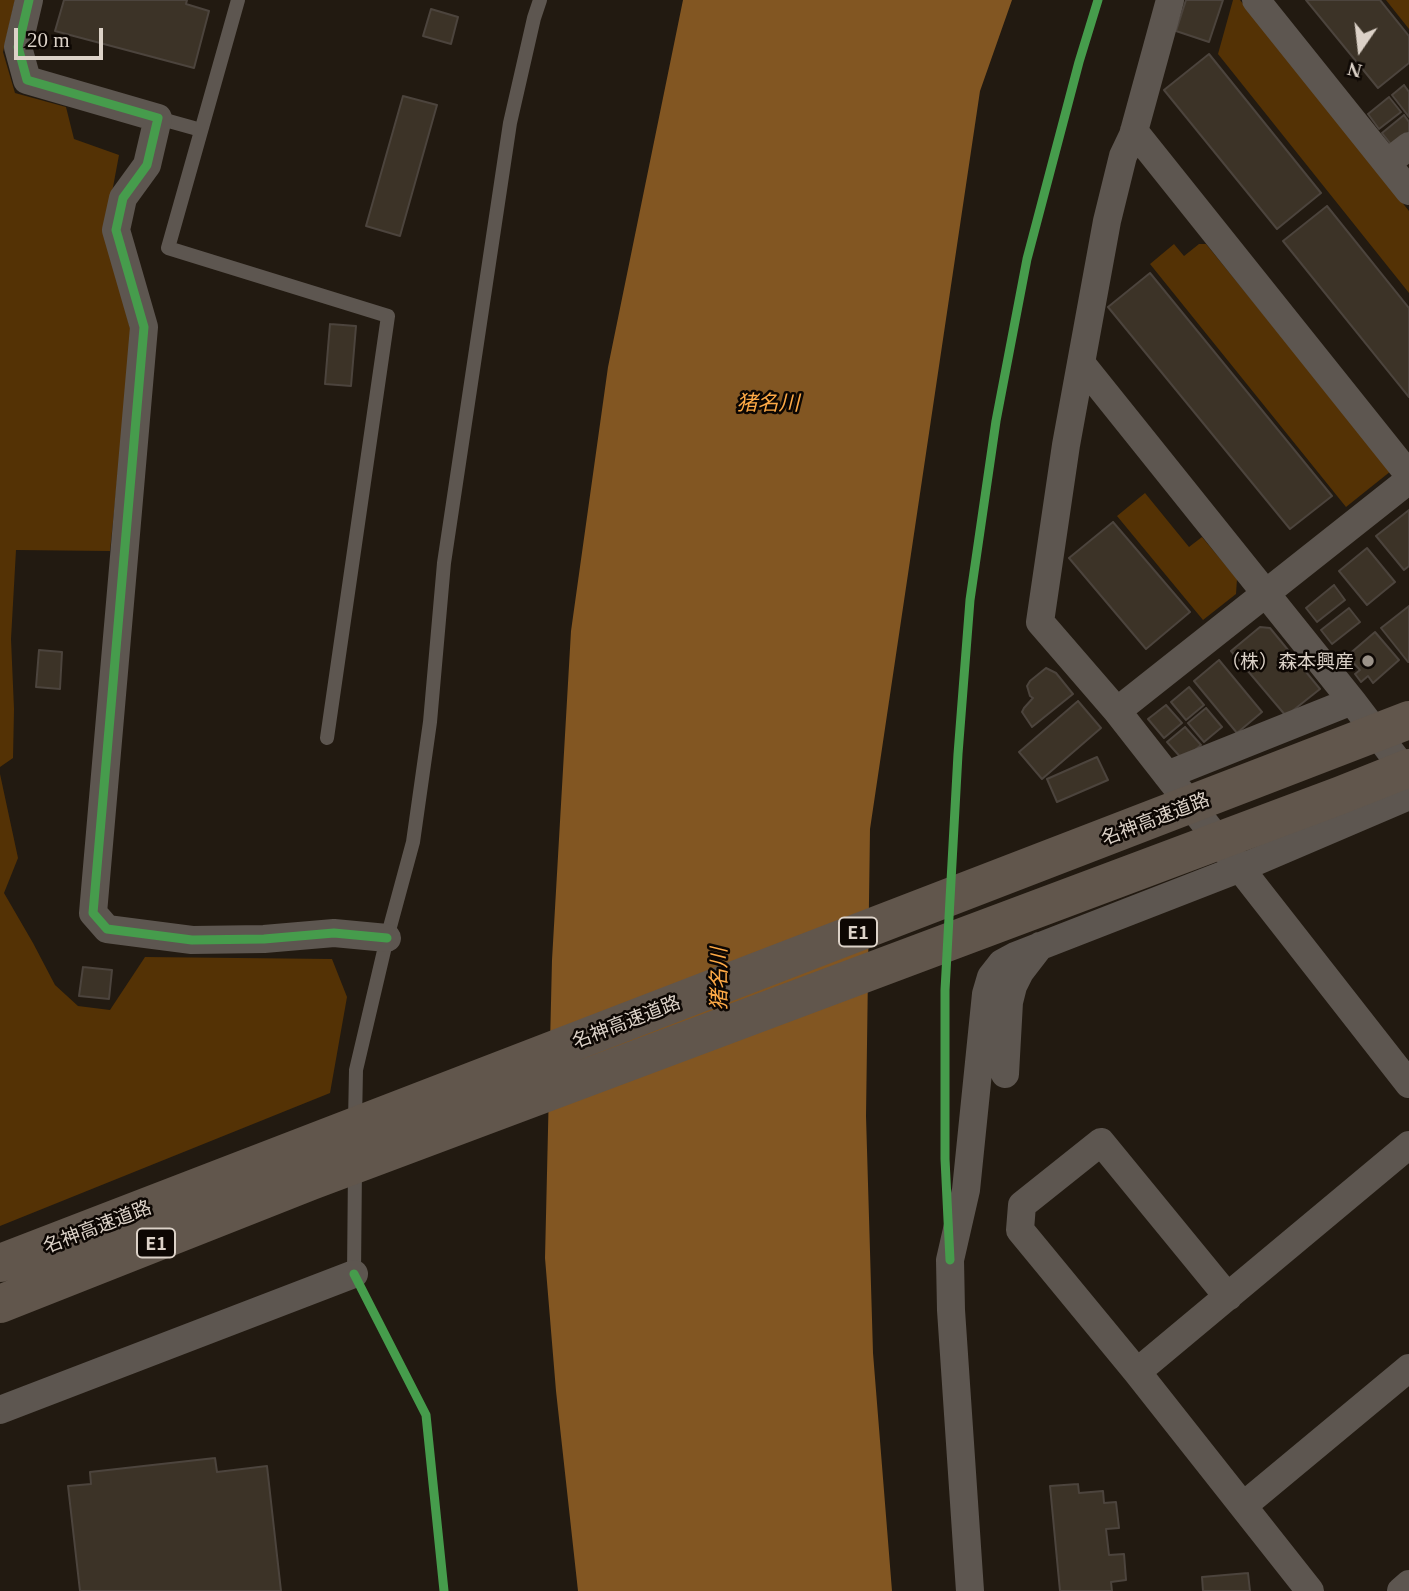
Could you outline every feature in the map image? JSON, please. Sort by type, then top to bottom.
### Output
[{"type":"highway","name":"名神高速道路","points":[[0,1263],[1409,720]]},
{"type":"highway","name":"名神高速道路","points":[[0,1304],[312,1181],[1409,768]]},
{"type":"street","points":[[29,0],[18,47],[27,80],[158,118],[147,165],[123,198],[116,230],[144,327],[93,913],[107,929],[192,940],[264,939],[334,933],[387,939]]},
{"type":"street","points":[[1170,0],[1134,131],[1123,156],[1107,221],[1066,445],[1040,622],[1117,710],[1409,1084]]},
{"type":"street","points":[[1256,0],[1398,155],[1409,191]]},
{"type":"street","points":[[1117,710],[1409,477],[1134,131]]},
{"type":"street","points":[[1081,363],[1409,776]]},
{"type":"street","points":[[1167,775],[1352,701]]},
{"type":"street","points":[[970,1591],[951,1322],[950,1260],[966,1190],[986,994],[991,977],[1002,963],[1014,956],[1241,868],[1409,796]]},
{"type":"street","points":[[1005,1074],[1009,1002],[1013,986],[1040,946]]},
{"type":"street","points":[[1228,1297],[1101,1142],[1022,1205],[1020,1230],[1137,1372],[1310,1591]]},
{"type":"street","points":[[1137,1372],[1409,1145]]},
{"type":"street","points":[[0,1410],[354,1274]]},
{"type":"street","points":[[1243,1506],[1409,1368]]},
{"type":"street","points":[[1401,1591],[1409,1584]]},
{"type":"lane","points":[[237,0],[168,248],[388,316],[327,738]]},
{"type":"lane","points":[[354,1274],[356,1070],[413,842],[430,722],[444,563],[510,123],[540,0]]},
{"type":"lane","points":[[158,118],[201,130]]},
{"type":"shaded area","points":[[0,0],[15,0],[3,52],[15,93],[66,107],[74,139],[119,155],[105,230],[132,336],[110,551],[16,550],[11,639],[13,758],[0,767]]},
{"type":"shaded area","points":[[1233,0],[1240,0],[1409,211],[1409,293],[1218,54]]},
{"type":"shaded area","points":[[1386,0],[1409,0],[1409,29]]},
{"type":"shaded area","points":[[1174,244],[1184,256],[1199,244],[1206,244],[1391,471],[1346,507],[1150,264]]},
{"type":"shaded area","points":[[1145,493],[1189,547],[1202,537],[1237,579],[1236,594],[1203,620],[1117,516]]},
{"type":"shaded area","points":[[0,774],[18,858],[4,893],[55,985],[78,1006],[110,1010],[145,957],[332,959],[347,997],[330,1093],[0,1226]]},
{"type":"water","name":"猪名川","points":[[683,0],[1012,0],[980,91],[870,829],[866,1116],[873,1353],[892,1591],[578,1591],[556,1391],[545,1258],[552,960],[571,631],[608,367]]},
{"type":"building","points":[[64,0],[187,0],[186,4],[209,11],[194,68],[55,31]]},
{"type":"building","points":[[1186,0],[1223,0],[1209,42],[1176,31]]},
{"type":"building","points":[[1306,0],[1380,0],[1409,36],[1409,63],[1378,88]]},
{"type":"building","points":[[431,9],[458,17],[451,44],[423,36]]},
{"type":"building","points":[[1209,54],[1321,193],[1277,229],[1164,90]]},
{"type":"building","points":[[1404,85],[1409,92],[1409,117],[1392,95]]},
{"type":"building","points":[[403,96],[437,105],[400,236],[366,226]]},
{"type":"building","points":[[1389,97],[1401,112],[1379,129],[1368,114]]},
{"type":"building","points":[[1404,115],[1409,122],[1409,135],[1393,147],[1382,133]]},
{"type":"building","points":[[1327,206],[1409,308],[1409,397],[1283,241]]},
{"type":"building","points":[[1150,273],[1332,496],[1290,529],[1108,307]]},
{"type":"building","points":[[330,324],[356,326],[351,386],[325,384]]},
{"type":"building","points":[[1409,510],[1409,566],[1404,570],[1376,536]]},
{"type":"building","points":[[1113,522],[1190,612],[1146,649],[1069,558]]},
{"type":"building","points":[[1367,548],[1395,582],[1367,605],[1339,571]]},
{"type":"building","points":[[1334,585],[1345,600],[1317,622],[1306,608]]},
{"type":"building","points":[[1409,606],[1409,662],[1408,662],[1381,628]]},
{"type":"building","points":[[1349,608],[1360,622],[1332,644],[1321,630]]},
{"type":"building","points":[[1260,627],[1270,628],[1320,689],[1286,716],[1231,651]]},
{"type":"building","points":[[1375,632],[1399,660],[1373,683],[1368,676],[1361,682],[1355,674],[1360,670],[1347,656]]},
{"type":"building","points":[[39,650],[62,652],[60,689],[36,687]]},
{"type":"building","points":[[1219,660],[1262,712],[1237,733],[1194,681]]},
{"type":"building","points":[[1046,668],[1056,673],[1073,694],[1032,727],[1022,712],[1033,698],[1027,686]]},
{"type":"building","points":[[1189,687],[1204,705],[1186,720],[1171,702]]},
{"type":"building","points":[[1078,701],[1101,728],[1042,779],[1019,752]]},
{"type":"building","points":[[1166,705],[1182,723],[1164,738],[1148,719]]},
{"type":"building","points":[[1206,708],[1222,727],[1204,742],[1188,723]]},
{"type":"building","points":[[1185,727],[1201,745],[1183,760],[1167,742]]},
{"type":"building","points":[[1097,757],[1108,780],[1057,802],[1047,779]]},
{"type":"building","points":[[83,967],[112,970],[109,999],[79,996]]},
{"type":"building","points":[[215,1458],[217,1472],[267,1466],[281,1591],[80,1591],[68,1486],[91,1484],[90,1472]]},
{"type":"building","points":[[1078,1484],[1079,1493],[1103,1491],[1104,1503],[1116,1502],[1119,1528],[1106,1529],[1109,1555],[1124,1554],[1126,1580],[1111,1582],[1112,1591],[1060,1591],[1050,1486]]},
{"type":"building","points":[[1248,1573],[1250,1591],[1203,1591],[1202,1577]]},
{"type":"cycle path","points":[[29,0],[18,47],[27,80],[158,118],[147,165],[123,198],[116,230],[144,327],[93,913],[107,929],[192,940],[264,939],[334,933],[387,938]]},
{"type":"cycle path","points":[[950,1260],[945,1159],[945,990],[958,754],[970,600],[996,421],[1027,259],[1098,0]]},
{"type":"cycle path","points":[[354,1274],[426,1415],[444,1591]]},
{"type":"place","name":"（株）森本興産","points":[[1368,661]]}]
